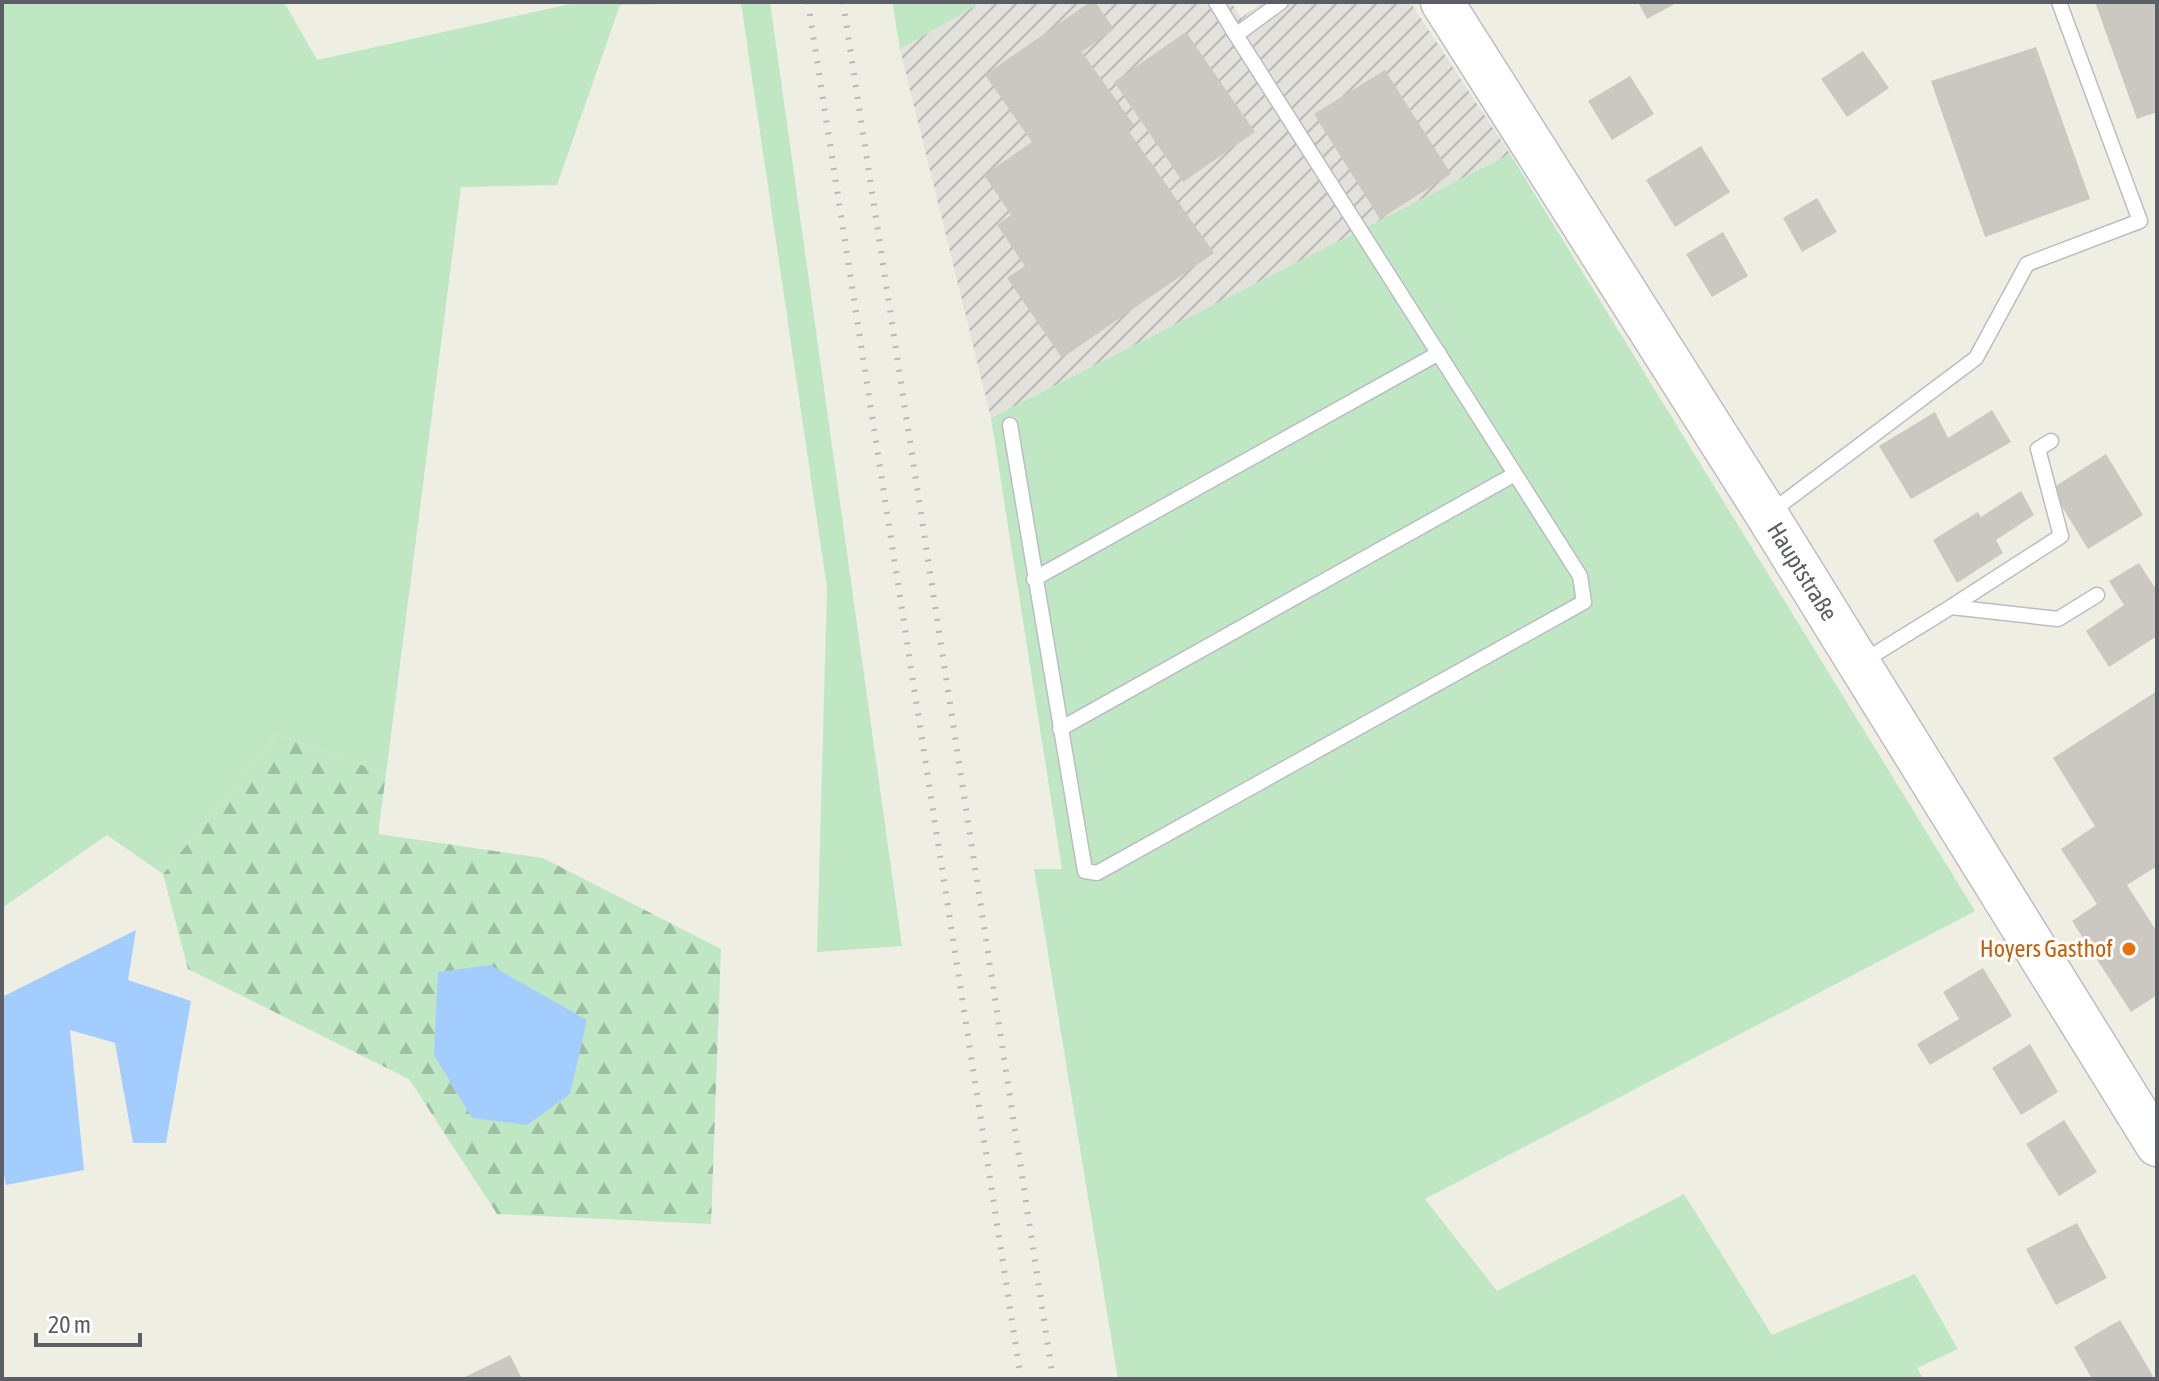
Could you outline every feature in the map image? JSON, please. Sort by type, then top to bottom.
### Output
[{"type":"main road","name":"Hauptstraße","points":[[1442,2],[1767,515],[2157,1145]]},
{"type":"lane","points":[[1010,425],[1085,871],[1097,873],[1584,602],[1580,576],[1216,2]]},
{"type":"lane","points":[[1236,35],[1281,2]]},
{"type":"lane","points":[[1767,515],[1976,358],[2027,264],[2140,221],[2059,2]]},
{"type":"lane","points":[[1034,579],[1439,353]]},
{"type":"lane","points":[[1858,665],[2061,536],[2038,449],[2051,441]]},
{"type":"lane","points":[[1060,729],[1515,474]]},
{"type":"lane","points":[[1951,607],[2058,619],[2097,595]]},
{"type":"shaded area","points":[[982,2],[1231,2],[1241,18],[1263,2],[1410,2],[1510,154],[991,418],[900,49]]},
{"type":"green space","points":[[2,2],[284,2],[317,60],[579,2],[770,2],[902,946],[817,952],[827,588],[741,3],[620,5],[557,185],[461,187],[386,774],[277,734],[163,874],[107,835],[2,908]]},
{"type":"green space","points":[[892,2],[982,2],[900,49]]},
{"type":"green space","points":[[1510,154],[1975,911],[1425,1199],[1497,1291],[1684,1194],[1772,1335],[1915,1274],[1958,1349],[1917,1368],[1923,1379],[1118,1379],[1034,869],[1062,869],[991,418]]},
{"type":"green space","points":[[277,734],[386,774],[378,834],[543,858],[721,949],[711,1224],[497,1214],[409,1079],[188,969],[163,874]]},
{"type":"water","points":[[136,930],[128,980],[191,1001],[166,1143],[133,1143],[115,1043],[70,1030],[84,1170],[6,1185],[2,1165],[2,997]]},
{"type":"water","points":[[490,965],[587,1020],[570,1094],[527,1125],[472,1118],[434,1055],[438,972]]},
{"type":"building","points":[[1090,2],[1095,2],[1114,29],[1082,52],[1134,125],[1128,130],[1214,253],[1062,358],[1007,278],[1025,266],[997,225],[1011,215],[984,175],[1032,142],[985,75]]},
{"type":"building","points":[[1638,2],[1678,2],[1647,19]]},
{"type":"building","points":[[2095,2],[2157,2],[2157,112],[2137,119]]},
{"type":"building","points":[[1186,32],[1255,132],[1183,182],[1114,82]]},
{"type":"building","points":[[2036,47],[2090,199],[1985,237],[1931,81]]},
{"type":"building","points":[[1863,51],[1889,88],[1847,117],[1821,79]]},
{"type":"building","points":[[1385,70],[1451,174],[1380,219],[1314,114]]},
{"type":"building","points":[[1630,76],[1654,114],[1612,140],[1588,101]]},
{"type":"building","points":[[1701,146],[1730,192],[1675,227],[1646,180]]},
{"type":"building","points":[[1817,198],[1837,232],[1802,252],[1783,218]]},
{"type":"building","points":[[1723,232],[1748,276],[1712,297],[1686,254]]},
{"type":"building","points":[[1992,410],[2011,442],[1911,499],[1879,446],[1935,412],[1948,438]]},
{"type":"building","points":[[2106,454],[2143,515],[2088,549],[2051,489]]},
{"type":"building","points":[[2021,491],[2034,515],[1996,540],[2003,553],[1957,583],[1933,540],[1978,512],[1981,517]]},
{"type":"building","points":[[2139,563],[2157,591],[2157,636],[2109,667],[2086,631],[2124,605],[2109,581]]},
{"type":"building","points":[[2157,691],[2157,866],[2127,885],[2157,932],[2157,995],[2131,1012],[2072,921],[2097,904],[2061,849],[2095,826],[2053,758]]},
{"type":"building","points":[[1983,968],[2012,1016],[1930,1065],[1917,1044],[1959,1019],[1943,992]]},
{"type":"building","points":[[2030,1044],[2058,1092],[2021,1115],[1992,1068]]},
{"type":"building","points":[[2064,1120],[2097,1172],[2059,1196],[2026,1144]]},
{"type":"building","points":[[2077,1223],[2107,1278],[2056,1305],[2026,1249]]},
{"type":"building","points":[[2120,1320],[2153,1376],[2148,1379],[2092,1379],[2074,1347]]},
{"type":"building","points":[[510,1355],[522,1379],[461,1379]]},
{"type":"railway","points":[[808,2],[1021,1379]]},
{"type":"railway","points":[[843,2],[1053,1379]]},
{"type":"place","name":"Hoyers Gasthof","points":[[2129,949]]}]
